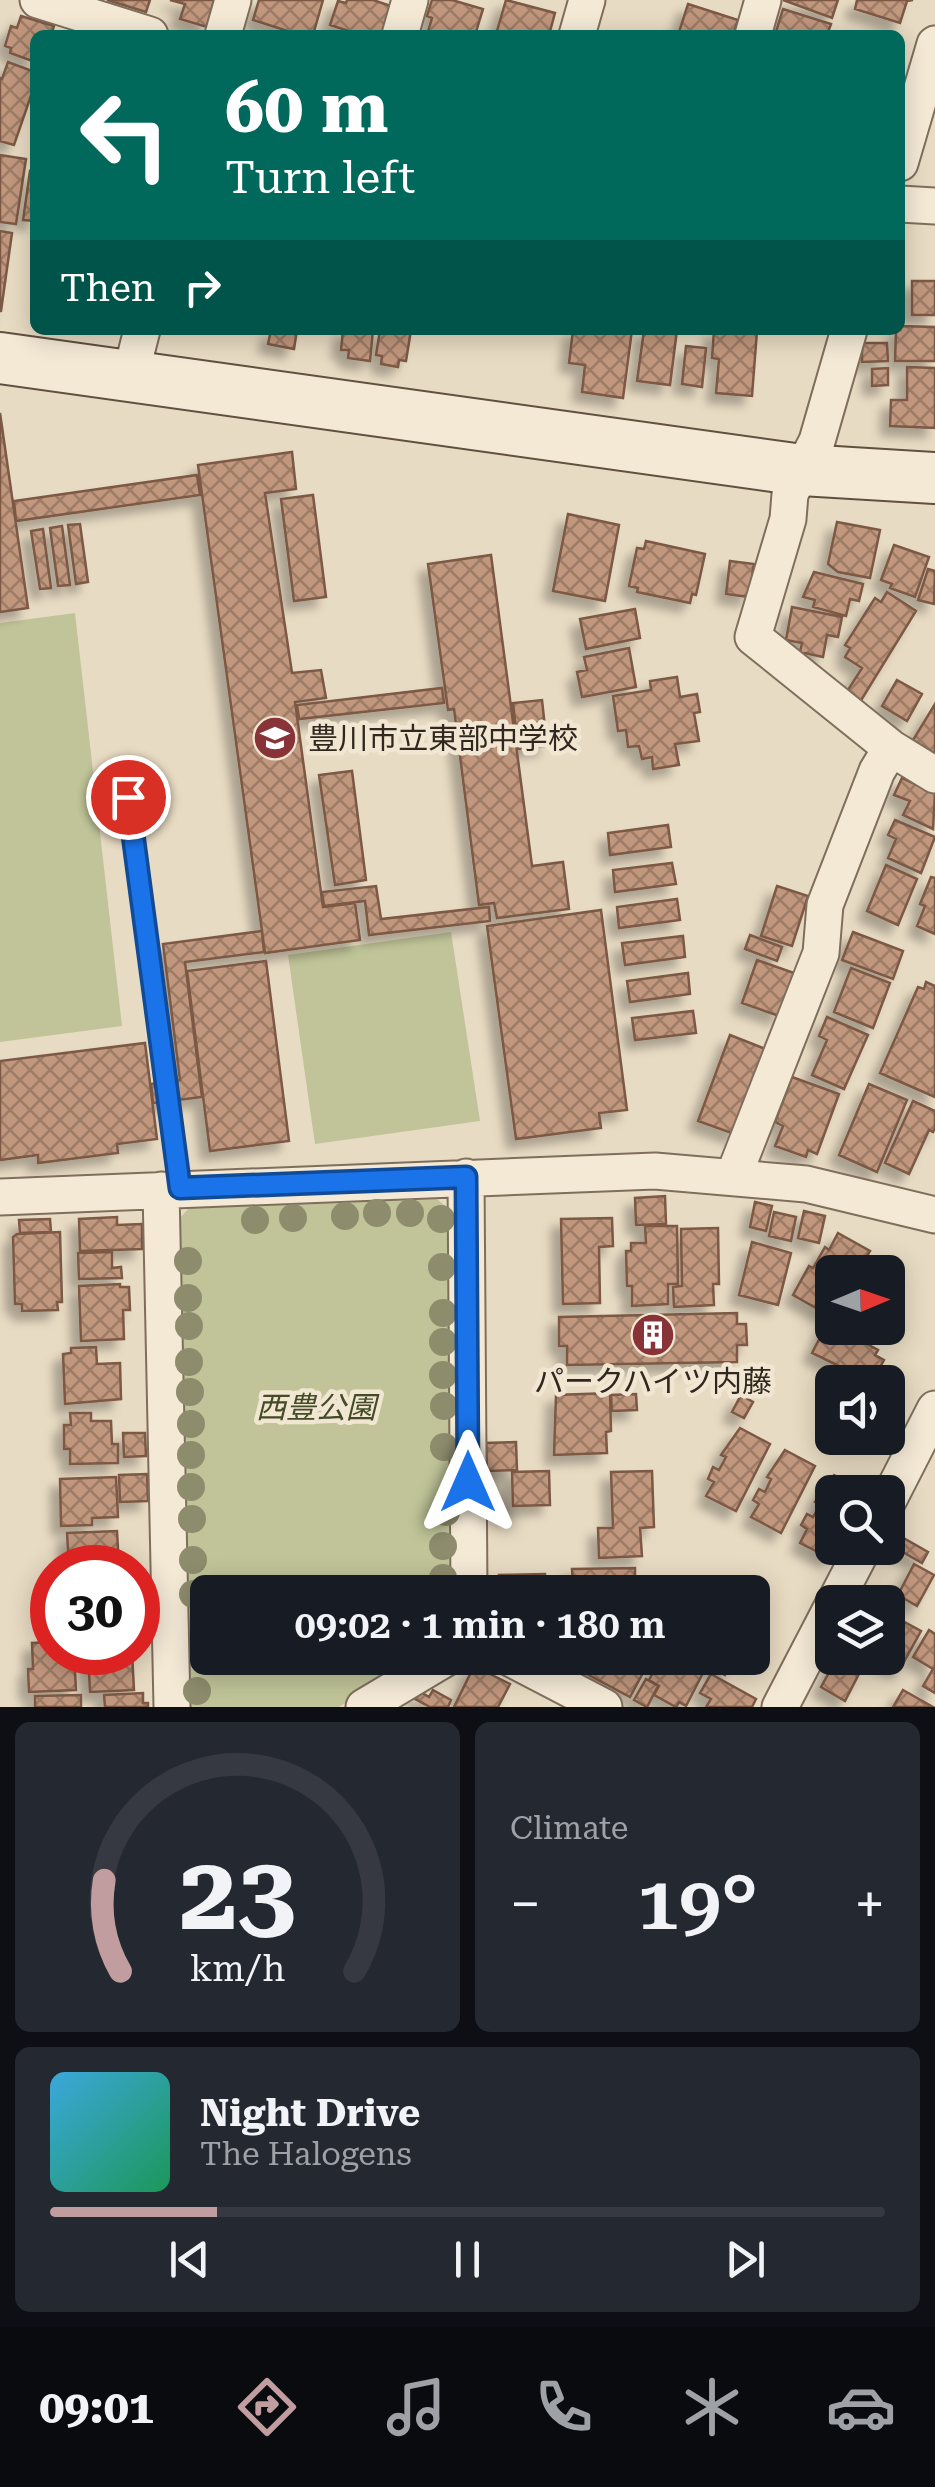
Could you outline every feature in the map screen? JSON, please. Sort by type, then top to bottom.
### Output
[{"type":"street","points":[[38,0],[134,30]]},
{"type":"street","points":[[225,30],[234,0]]},
{"type":"street","points":[[401,30],[410,0]]},
{"type":"street","points":[[578,30],[587,0]]},
{"type":"street","points":[[754,30],[763,0]]},
{"type":"street","points":[[905,146],[935,44]]},
{"type":"street","points":[[905,204],[935,206]]},
{"type":"street","points":[[848,335],[817,440],[790,494],[788,519],[753,638],[891,748],[935,775]]},
{"type":"street","points":[[0,358],[136,354],[802,470],[935,478]]},
{"type":"street","points":[[734,1176],[822,954],[825,905],[877,771],[891,748]]},
{"type":"street","points":[[0,1197],[655,1172],[806,1184],[935,1215]]},
{"type":"street","points":[[466,1177],[468,1575]]},
{"type":"street","points":[[171,1189],[172,1707]]},
{"type":"street","points":[[901,1475],[935,1409]]},
{"type":"street","points":[[780,1707],[815,1641]]},
{"type":"street","points":[[364,1707],[418,1675]]},
{"type":"street","points":[[543,1675],[604,1707]]},
{"type":"lane","points":[[128,797],[171,1189]]},
{"type":"green space","points":[[75,613],[122,1026],[0,1042],[0,623]]},
{"type":"green space","points":[[451,932],[480,1121],[315,1144],[288,955]]},
{"type":"green space","name":"西豊公園","points":[[437,1199],[450,1210],[456,1575],[190,1575],[190,1675],[391,1675],[339,1707],[185,1707],[176,1222],[189,1208]]},
{"type":"building","points":[[107,0],[150,0],[146,12]]},
{"type":"building","points":[[170,0],[214,0],[207,27],[180,19],[185,4]]},
{"type":"building","points":[[259,0],[323,0],[314,30],[284,30],[253,20]]},
{"type":"building","points":[[373,0],[394,7],[387,30],[346,30],[330,25],[338,1]]},
{"type":"building","points":[[432,0],[452,0],[483,9],[477,30],[428,30],[432,18],[427,16]]},
{"type":"building","points":[[506,0],[555,13],[550,30],[497,30]]},
{"type":"building","points":[[783,0],[838,0],[832,18]]},
{"type":"building","points":[[857,0],[913,0],[907,1],[900,23],[855,9]]},
{"type":"building","points":[[688,4],[738,20],[735,30],[680,30]]},
{"type":"building","points":[[783,9],[831,24],[829,30],[777,30]]},
{"type":"building","points":[[21,16],[54,26],[53,30],[30,30],[30,60],[10,53],[11,48],[5,46],[11,26],[17,28]]},
{"type":"building","points":[[8,62],[30,70],[30,99],[14,145],[0,141],[2,79]]},
{"type":"building","points":[[0,155],[26,159],[16,224],[0,222]]},
{"type":"building","points":[[30,171],[30,221],[23,220]]},
{"type":"building","points":[[0,231],[12,233],[1,311],[0,311]]},
{"type":"building","points":[[912,281],[935,281],[935,315],[912,315]]},
{"type":"building","points":[[905,326],[935,327],[935,361],[895,361],[896,335],[905,335]]},
{"type":"building","points":[[270,335],[296,335],[294,349],[268,344]]},
{"type":"building","points":[[342,335],[373,335],[370,361],[348,358],[349,350],[341,350]]},
{"type":"building","points":[[379,335],[410,335],[406,361],[399,360],[398,367],[381,364],[382,356],[376,355]]},
{"type":"building","points":[[572,335],[631,335],[623,398],[582,392],[585,365],[569,363]]},
{"type":"building","points":[[643,335],[676,335],[670,385],[637,381]]},
{"type":"building","points":[[714,335],[757,335],[752,396],[716,393],[719,359],[712,358]]},
{"type":"building","points":[[862,343],[887,343],[888,361],[862,362]]},
{"type":"building","points":[[686,346],[706,348],[702,387],[682,384]]},
{"type":"building","points":[[907,367],[935,368],[935,428],[890,426],[891,400],[907,400]]},
{"type":"building","points":[[888,368],[888,385],[872,386],[872,369]]},
{"type":"building","points":[[0,413],[28,608],[0,612]]},
{"type":"building","points":[[292,452],[296,489],[265,493],[292,673],[321,670],[326,698],[295,702],[323,907],[355,903],[360,940],[265,953],[198,465]]},
{"type":"building","points":[[197,475],[200,495],[16,521],[14,501]]},
{"type":"building","points":[[313,495],[326,597],[294,601],[281,499]]},
{"type":"building","points":[[568,514],[619,525],[605,601],[553,591]]},
{"type":"building","points":[[837,522],[880,530],[870,578],[838,572],[828,564]]},
{"type":"building","points":[[80,524],[88,582],[76,584],[68,525]]},
{"type":"building","points":[[62,526],[70,585],[58,586],[50,528]]},
{"type":"building","points":[[43,529],[51,588],[40,589],[31,531]]},
{"type":"building","points":[[646,541],[705,554],[696,595],[692,594],[690,603],[637,592],[638,588],[629,586],[637,548],[644,549]]},
{"type":"building","points":[[894,545],[929,557],[915,597],[890,588],[892,584],[881,580]]},
{"type":"building","points":[[491,555],[532,866],[563,862],[569,909],[497,918],[494,903],[479,905],[454,709],[448,710],[428,564]]},
{"type":"building","points":[[730,561],[754,564],[749,597],[726,594]]},
{"type":"building","points":[[928,569],[935,571],[934,604],[918,600]]},
{"type":"building","points":[[814,572],[863,584],[859,601],[850,599],[846,616],[813,607],[815,600],[803,597]]},
{"type":"building","points":[[887,592],[916,611],[860,702],[846,693],[862,668],[845,657],[850,648],[845,645],[875,598],[881,602]]},
{"type":"building","points":[[792,607],[842,617],[838,637],[827,635],[823,657],[800,652],[802,643],[786,640]]},
{"type":"building","points":[[635,609],[640,638],[586,649],[580,619]]},
{"type":"building","points":[[629,648],[636,687],[582,697],[577,672],[587,670],[584,657]]},
{"type":"building","points":[[677,677],[680,697],[697,694],[700,712],[694,713],[699,741],[675,744],[679,765],[653,769],[652,757],[642,759],[639,746],[628,747],[626,730],[618,731],[613,696],[651,690],[650,681]]},
{"type":"building","points":[[897,680],[922,694],[907,721],[882,706]]},
{"type":"building","points":[[442,688],[444,703],[299,719],[297,705]]},
{"type":"building","points":[[542,700],[547,746],[518,749],[513,703]]},
{"type":"building","points":[[935,704],[935,754],[913,740]]},
{"type":"building","points":[[352,771],[366,880],[335,885],[319,775]]},
{"type":"building","points":[[902,778],[935,793],[933,829],[903,815],[910,801],[894,795]]},
{"type":"building","points":[[895,820],[935,837],[921,873],[888,858],[896,839],[888,835]]},
{"type":"building","points":[[668,825],[671,847],[610,855],[608,833]]},
{"type":"building","points":[[672,863],[676,884],[615,892],[613,870]]},
{"type":"building","points":[[886,865],[917,879],[898,925],[867,911]]},
{"type":"building","points":[[931,877],[935,878],[935,934],[917,926],[925,906],[920,904]]},
{"type":"building","points":[[376,886],[381,919],[489,907],[490,921],[369,935],[365,901],[324,906],[322,892]]},
{"type":"building","points":[[777,886],[808,896],[792,946],[761,936]]},
{"type":"building","points":[[677,899],[680,920],[619,928],[617,907]]},
{"type":"building","points":[[601,910],[627,1110],[599,1113],[601,1128],[516,1139],[487,926]]},
{"type":"building","points":[[262,931],[264,952],[185,962],[202,1097],[153,1103],[151,1084],[180,1080],[163,944]]},
{"type":"building","points":[[853,932],[903,951],[893,979],[842,960]]},
{"type":"building","points":[[750,935],[782,947],[777,961],[745,949]]},
{"type":"building","points":[[683,936],[685,957],[625,965],[622,943]]},
{"type":"building","points":[[757,960],[794,973],[779,1016],[742,1003]]},
{"type":"building","points":[[266,961],[289,1141],[210,1151],[187,971]]},
{"type":"building","points":[[851,968],[890,983],[873,1028],[834,1012]]},
{"type":"building","points":[[688,973],[690,994],[630,1002],[627,981]]},
{"type":"building","points":[[926,982],[935,986],[935,1097],[880,1073],[918,987],[924,989]]},
{"type":"building","points":[[693,1011],[696,1033],[635,1040],[632,1018]]},
{"type":"building","points":[[827,1017],[868,1035],[844,1089],[812,1075],[827,1040],[819,1036]]},
{"type":"building","points":[[730,1035],[768,1050],[737,1135],[698,1121]]},
{"type":"building","points":[[145,1043],[157,1139],[117,1144],[118,1153],[38,1163],[38,1155],[0,1160],[0,1061]]},
{"type":"building","points":[[792,1077],[839,1094],[817,1154],[808,1150],[806,1157],[775,1146],[783,1126],[775,1122]]},
{"type":"building","points":[[869,1084],[907,1100],[877,1172],[839,1155]]},
{"type":"building","points":[[913,1101],[935,1111],[935,1128],[933,1132],[929,1130],[909,1174],[885,1163]]},
{"type":"building","points":[[665,1196],[666,1224],[636,1225],[635,1198]]},
{"type":"building","points":[[755,1202],[772,1206],[766,1231],[750,1227]]},
{"type":"building","points":[[804,1211],[825,1216],[819,1243],[798,1238]]},
{"type":"building","points":[[774,1212],[796,1217],[791,1241],[769,1236]]},
{"type":"building","points":[[117,1217],[117,1225],[142,1224],[142,1249],[80,1251],[79,1219]]},
{"type":"building","points":[[612,1218],[613,1246],[599,1247],[600,1303],[563,1304],[561,1219]]},
{"type":"building","points":[[50,1219],[51,1232],[20,1233],[19,1220]]},
{"type":"building","points":[[645,1226],[677,1226],[678,1284],[668,1284],[668,1304],[632,1306],[626,1251],[631,1251],[631,1243],[646,1243]]},
{"type":"building","points":[[718,1228],[719,1284],[713,1284],[714,1305],[674,1307],[673,1287],[682,1286],[681,1229]]},
{"type":"building","points":[[60,1232],[62,1302],[57,1302],[58,1310],[22,1311],[22,1304],[15,1304],[13,1237]]},
{"type":"building","points":[[838,1233],[870,1251],[868,1255],[820,1255],[825,1247],[829,1250]]},
{"type":"building","points":[[752,1242],[791,1253],[778,1305],[739,1295]]},
{"type":"building","points":[[112,1252],[112,1268],[121,1267],[122,1278],[79,1279],[78,1253]]},
{"type":"building","points":[[815,1264],[815,1307],[793,1295],[809,1266]]},
{"type":"building","points":[[79,1286],[129,1287],[130,1310],[123,1310],[124,1339],[81,1341]]},
{"type":"building","name":"パークハイツ内藤","points":[[737,1313],[737,1324],[746,1324],[747,1345],[737,1345],[737,1362],[567,1365],[567,1346],[559,1346],[559,1317]]},
{"type":"building","points":[[816,1345],[869,1345],[884,1360],[881,1365],[837,1365],[812,1353]]},
{"type":"building","points":[[96,1347],[97,1364],[120,1363],[121,1399],[65,1404],[63,1354],[71,1353],[71,1348]]},
{"type":"building","points":[[610,1393],[607,1453],[554,1455],[556,1395]]},
{"type":"building","points":[[636,1394],[637,1410],[612,1411],[611,1395]]},
{"type":"building","points":[[741,1395],[753,1402],[744,1418],[732,1412]]},
{"type":"building","points":[[70,1413],[91,1413],[91,1421],[111,1421],[112,1444],[118,1444],[118,1463],[70,1464],[70,1449],[64,1449],[64,1425],[71,1425]]},
{"type":"building","points":[[740,1428],[770,1444],[736,1511],[706,1496],[714,1482],[708,1479],[713,1467],[719,1470],[726,1457],[721,1455]]},
{"type":"building","points":[[123,1433],[145,1433],[146,1456],[124,1457]]},
{"type":"building","points":[[516,1442],[517,1470],[487,1471],[486,1443]]},
{"type":"building","points":[[785,1450],[815,1466],[781,1533],[751,1517],[759,1504],[753,1500],[759,1489],[765,1492],[771,1479],[767,1477]]},
{"type":"building","points":[[549,1471],[550,1505],[513,1506],[512,1472]]},
{"type":"building","points":[[652,1471],[654,1527],[640,1528],[642,1556],[599,1558],[598,1528],[613,1528],[611,1472]]},
{"type":"building","points":[[147,1474],[148,1501],[120,1502],[119,1475]]},
{"type":"building","points":[[116,1477],[118,1517],[92,1518],[92,1525],[61,1526],[60,1479]]},
{"type":"building","points":[[815,1513],[815,1550],[800,1543],[807,1529],[801,1525],[807,1514],[813,1517]]},
{"type":"building","points":[[117,1531],[118,1545],[68,1545],[67,1533]]},
{"type":"building","points":[[905,1539],[928,1552],[922,1563],[905,1553]]},
{"type":"building","points":[[914,1564],[934,1575],[917,1606],[905,1599],[903,1585]]},
{"type":"building","points":[[635,1568],[635,1575],[572,1575],[572,1569]]},
{"type":"building","points":[[905,1622],[921,1631],[905,1660]]},
{"type":"building","points":[[929,1630],[935,1634],[935,1693],[923,1686],[933,1669],[913,1657]]},
{"type":"building","points":[[28,1669],[30,1675],[75,1675],[76,1690],[29,1692]]},
{"type":"building","points":[[89,1675],[133,1675],[134,1690],[90,1692]]},
{"type":"building","points":[[470,1675],[492,1675],[510,1684],[498,1707],[454,1707]]},
{"type":"building","points":[[589,1675],[642,1675],[630,1697]]},
{"type":"building","points":[[652,1675],[702,1675],[686,1706],[679,1702],[676,1707],[654,1695],[659,1686],[649,1680]]},
{"type":"building","points":[[713,1675],[756,1699],[752,1707],[706,1707],[711,1699],[700,1693]]},
{"type":"building","points":[[828,1675],[858,1675],[845,1701],[821,1687]]},
{"type":"building","points":[[646,1679],[658,1686],[647,1707],[634,1700]]},
{"type":"building","points":[[433,1690],[451,1700],[448,1707],[430,1707],[415,1699],[419,1691],[429,1697]]},
{"type":"building","points":[[903,1690],[933,1707],[893,1707]]},
{"type":"building","points":[[143,1693],[143,1703],[148,1703],[148,1707],[105,1707],[104,1695]]},
{"type":"building","points":[[81,1695],[81,1707],[35,1707],[35,1696]]},
{"type":"place","name":"豊川市立東部中学校","points":[[275,738]]},
{"type":"place","name":"パークハイツ内藤","points":[[653,1335]]},
{"type":"route","points":[[128,797],[180,1188],[466,1177],[468,1482]]}]
